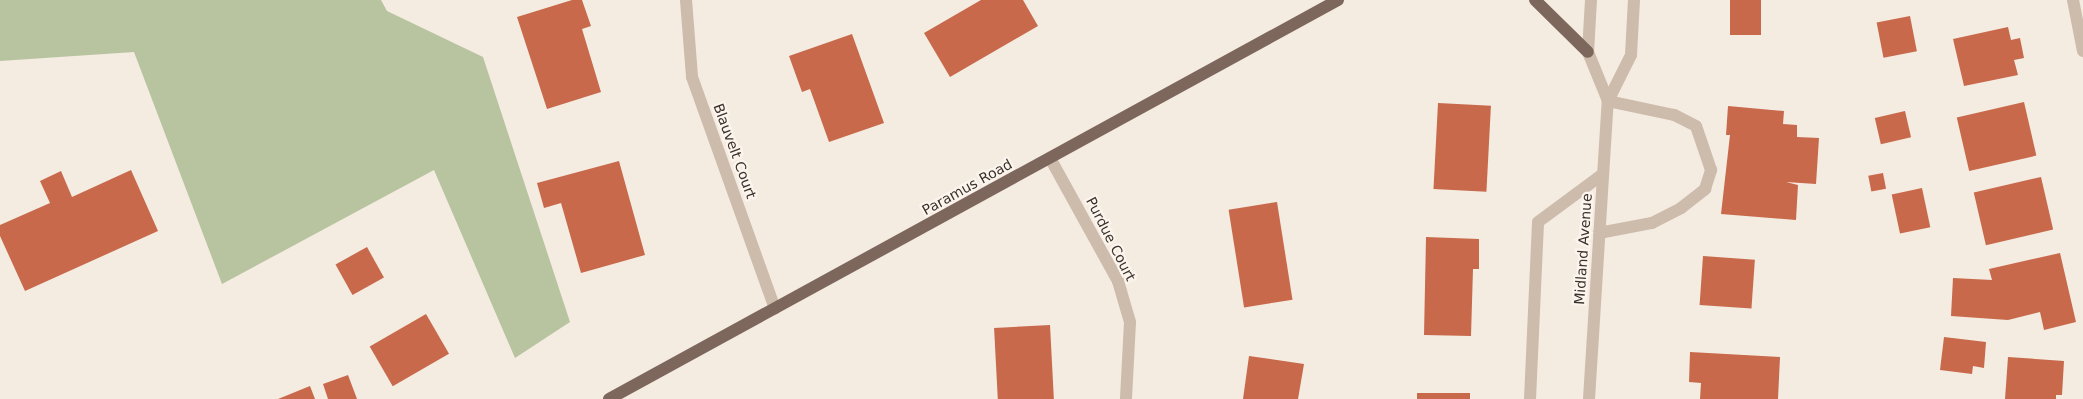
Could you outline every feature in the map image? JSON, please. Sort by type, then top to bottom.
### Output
[{"type":"main road","name":"Paramus Road","points":[[609,399],[1338,0]]},
{"type":"main road","points":[[1535,0],[1588,52]]},
{"type":"street","name":"Blauvelt Court","points":[[686,0],[692,77],[775,309]]},
{"type":"street","name":"Midland Avenue","points":[[1591,0],[1588,52],[1608,101]]},
{"type":"street","name":"Midland Avenue","points":[[1589,399],[1608,101],[1631,55],[1634,0]]},
{"type":"street","points":[[2073,0],[2083,51]]},
{"type":"street","points":[[1599,233],[1652,223],[1681,208],[1705,190],[1710,170],[1696,126],[1674,115],[1608,101]]},
{"type":"street","name":"Purdue Court","points":[[1050,158],[1118,280],[1130,322],[1126,399]]},
{"type":"street","points":[[1530,399],[1538,222],[1604,174]]},
{"type":"green space","points":[[0,0],[381,0],[387,11],[483,57],[570,322],[515,358],[434,170],[222,284],[134,52],[0,61]]},
{"type":"building","points":[[572,0],[582,0],[591,26],[582,29],[601,92],[547,109],[517,17]]},
{"type":"building","points":[[981,0],[1023,0],[1038,26],[950,77],[924,33]]},
{"type":"building","points":[[1730,0],[1761,0],[1761,35],[1730,35]]},
{"type":"building","points":[[1910,16],[1917,51],[1883,58],[1877,22]]},
{"type":"building","points":[[2008,27],[2011,40],[2020,38],[2024,58],[2014,60],[2018,75],[1964,86],[1953,39]]},
{"type":"building","points":[[852,34],[884,123],[829,142],[810,89],[802,92],[789,56]]},
{"type":"building","points":[[2024,102],[2036,156],[1969,171],[1957,118]]},
{"type":"building","points":[[1438,103],[1491,106],[1486,192],[1433,189]]},
{"type":"building","points":[[1728,106],[1784,111],[1783,124],[1797,125],[1797,137],[1819,138],[1816,184],[1786,182],[1798,185],[1796,220],[1721,214],[1730,135],[1726,135]]},
{"type":"building","points":[[1905,111],[1911,137],[1881,144],[1875,118]]},
{"type":"building","points":[[619,161],[645,255],[581,273],[561,203],[544,208],[537,183]]},
{"type":"building","points":[[131,170],[158,231],[25,291],[0,236],[0,225],[50,203],[40,181],[61,171],[72,197]]},
{"type":"building","points":[[1883,173],[1886,189],[1871,192],[1868,176]]},
{"type":"building","points":[[2041,177],[2053,230],[1986,245],[1974,193]]},
{"type":"building","points":[[1922,188],[1930,227],[1900,234],[1892,194]]},
{"type":"building","points":[[1277,202],[1292,300],[1244,307],[1229,210]]},
{"type":"building","points":[[1426,237],[1479,239],[1479,269],[1473,269],[1471,336],[1424,335]]},
{"type":"building","points":[[367,247],[384,278],[352,295],[336,264]]},
{"type":"building","points":[[2060,253],[2076,322],[2044,330],[2040,312],[2008,320],[1951,316],[1953,278],[1992,280],[1989,269]]},
{"type":"building","points":[[1703,256],[1755,260],[1751,309],[1700,305]]},
{"type":"building","points":[[426,314],[449,354],[393,386],[370,346]]},
{"type":"building","points":[[1050,325],[1054,399],[998,399],[994,328]]},
{"type":"building","points":[[1944,337],[1986,342],[1984,368],[1973,366],[1972,374],[1940,370]]},
{"type":"building","points":[[1690,352],[1780,357],[1778,399],[1700,399],[1701,383],[1689,382]]},
{"type":"building","points":[[1249,356],[1304,364],[1298,399],[1243,399]]},
{"type":"building","points":[[2008,357],[2064,361],[2062,395],[2056,395],[2056,399],[2005,399]]},
{"type":"building","points":[[348,375],[357,399],[328,399],[323,384]]},
{"type":"building","points":[[310,386],[315,399],[278,399]]},
{"type":"building","points":[[1417,393],[1470,393],[1470,399],[1417,399]]}]
